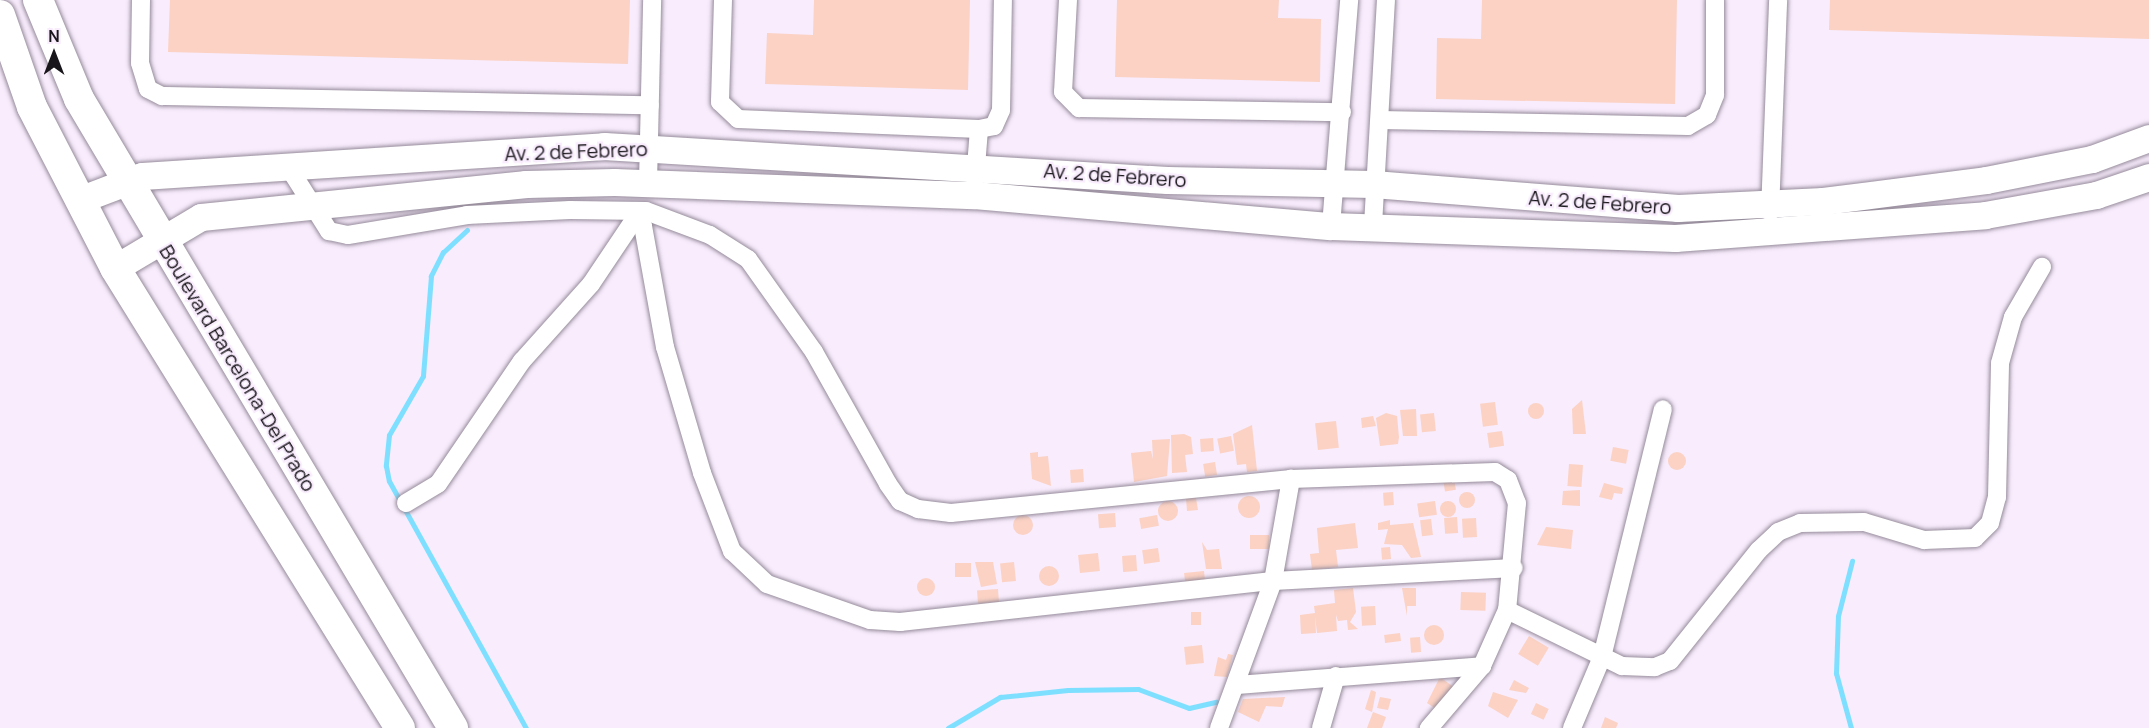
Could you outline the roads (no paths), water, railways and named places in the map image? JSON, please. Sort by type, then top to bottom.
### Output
[{"type":"main road","name":"Boulevard Barcelona-Del Prado","points":[[38,0],[79,99],[160,239],[453,728]]},
{"type":"main road","points":[[0,15],[32,107],[115,268],[400,728]]},
{"type":"main road","name":"Av. 2 de Febrero","points":[[79,200],[126,179],[604,146],[975,165],[1167,180],[1373,184],[1678,208],[1773,201],[1823,201],[1986,180],[2092,159],[2149,138]]},
{"type":"main road","name":"Av. 2 de Febrero","points":[[115,268],[160,239],[201,217],[526,184],[648,183],[974,195],[1331,226],[1373,225],[1675,238],[1985,216],[2096,195],[2149,177]]},
{"type":"street","points":[[141,0],[140,63],[148,89],[162,96],[650,105]]},
{"type":"street","points":[[648,183],[652,0]]},
{"type":"street","points":[[723,0],[720,102],[738,119],[979,129],[994,126],[1001,110],[1004,0]]},
{"type":"street","points":[[1068,0],[1063,92],[1079,108],[1342,112]]},
{"type":"street","points":[[1331,226],[1342,112],[1349,0]]},
{"type":"street","points":[[1373,225],[1373,184],[1380,120],[1386,0]]},
{"type":"street","points":[[1380,120],[1688,126],[1713,106],[1715,0]]},
{"type":"street","points":[[1766,231],[1773,201],[1779,0]]},
{"type":"street","points":[[974,195],[979,129]]},
{"type":"street","points":[[289,168],[309,205],[329,231],[348,235],[467,215],[570,210],[646,212],[710,235],[748,259],[814,352],[888,484],[900,501],[918,509],[951,513],[1291,479],[1495,472],[1508,480],[1517,503],[1514,568],[1507,610],[1482,666],[1429,728]]},
{"type":"street","points":[[406,503],[438,484],[522,361],[610,259],[629,223],[639,220],[665,347],[702,473],[732,551],[766,584],[870,620],[900,622],[1273,581],[1514,568]]},
{"type":"street","points":[[1507,610],[1602,657],[1637,668],[1670,661],[1759,550],[1778,532],[1800,524],[1864,522],[1924,540],[1976,538],[1990,523],[1997,497],[2000,363],[2013,317],[2042,267]]},
{"type":"street","points":[[1572,728],[1602,657],[1663,409]]},
{"type":"street","points":[[1218,728],[1237,685],[1273,581],[1291,479]]},
{"type":"street","points":[[1237,685],[1482,666]]},
{"type":"street","points":[[1321,728],[1336,676]]},
{"type":"waterway","points":[[467,230],[443,252],[431,276],[423,376],[389,435],[386,466],[389,481],[526,728]]},
{"type":"waterway","points":[[1851,728],[1836,673],[1838,616],[1852,561]]},
{"type":"waterway","points":[[948,728],[1000,697],[1068,690],[1138,689],[1189,708],[1216,702]]}]
